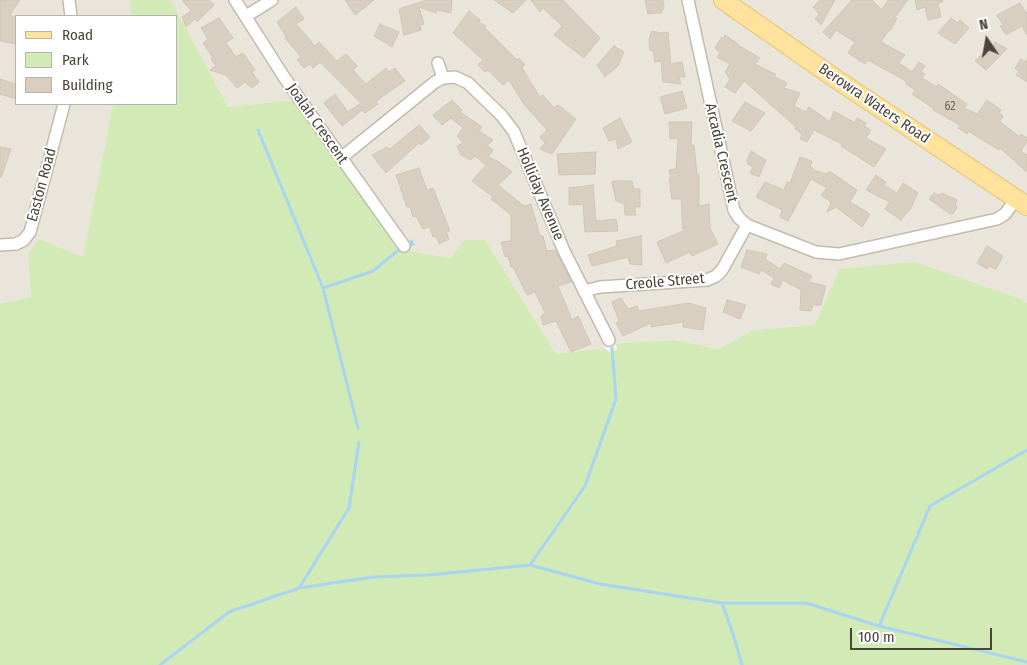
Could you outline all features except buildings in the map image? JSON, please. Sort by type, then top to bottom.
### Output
[{"type":"main road","name":"Berowra Waters Road","points":[[723,0],[836,79],[1022,202]]},
{"type":"street","points":[[69,0],[71,15]]},
{"type":"street","name":"Joalah Crescent","points":[[236,0],[284,77],[404,246]]},
{"type":"street","points":[[246,16],[272,0]]},
{"type":"street","name":"Arcadia Crescent","points":[[688,0],[734,210],[747,225]]},
{"type":"street","points":[[341,158],[435,82],[443,78],[438,63]]},
{"type":"street","name":"Holliday Avenue","points":[[443,78],[455,77],[468,83],[507,122],[514,132],[564,251],[609,340]]},
{"type":"street","name":"Easton Road","points":[[0,245],[16,244],[24,240],[30,232],[64,105]]},
{"type":"street","points":[[747,225],[816,252],[839,254],[997,219],[1022,202]]},
{"type":"street","name":"Creole Street","points":[[584,290],[600,287],[707,280],[716,276],[722,270],[747,225]]},
{"type":"shaded area","points":[[0,0],[129,0],[132,7],[130,15],[15,15],[15,105],[113,105],[83,258],[28,254],[31,297],[0,304]]},
{"type":"shaded area","points":[[171,0],[1027,0],[1027,303],[1018,298],[815,325],[754,330],[718,349],[675,340],[621,343],[604,348],[556,354],[485,240],[464,241],[451,258],[398,249],[293,100],[228,107]]},
{"type":"green space","points":[[129,0],[171,0],[228,107],[293,100],[398,249],[451,258],[464,240],[485,240],[556,354],[604,348],[611,353],[617,349],[616,344],[675,340],[718,349],[754,330],[815,325],[840,269],[914,262],[1018,298],[1027,303],[1027,665],[0,665],[0,304],[31,297],[28,254],[39,239],[83,257],[113,105],[178,105],[178,15],[130,15]]},
{"type":"waterway","points":[[258,130],[323,288],[358,428]]},
{"type":"waterway","points":[[407,246],[413,244],[411,241]]},
{"type":"waterway","points":[[323,288],[373,271],[401,248]]},
{"type":"waterway","points":[[530,565],[585,486],[616,399],[612,348]]},
{"type":"waterway","points":[[299,588],[349,508],[359,442]]},
{"type":"waterway","points":[[879,626],[930,506],[1027,450]]},
{"type":"waterway","points":[[160,665],[229,612],[299,588],[373,577],[428,575],[530,565],[600,584],[722,603],[806,603],[879,626],[1027,662]]},
{"type":"waterway","points":[[722,603],[742,665]]}]
